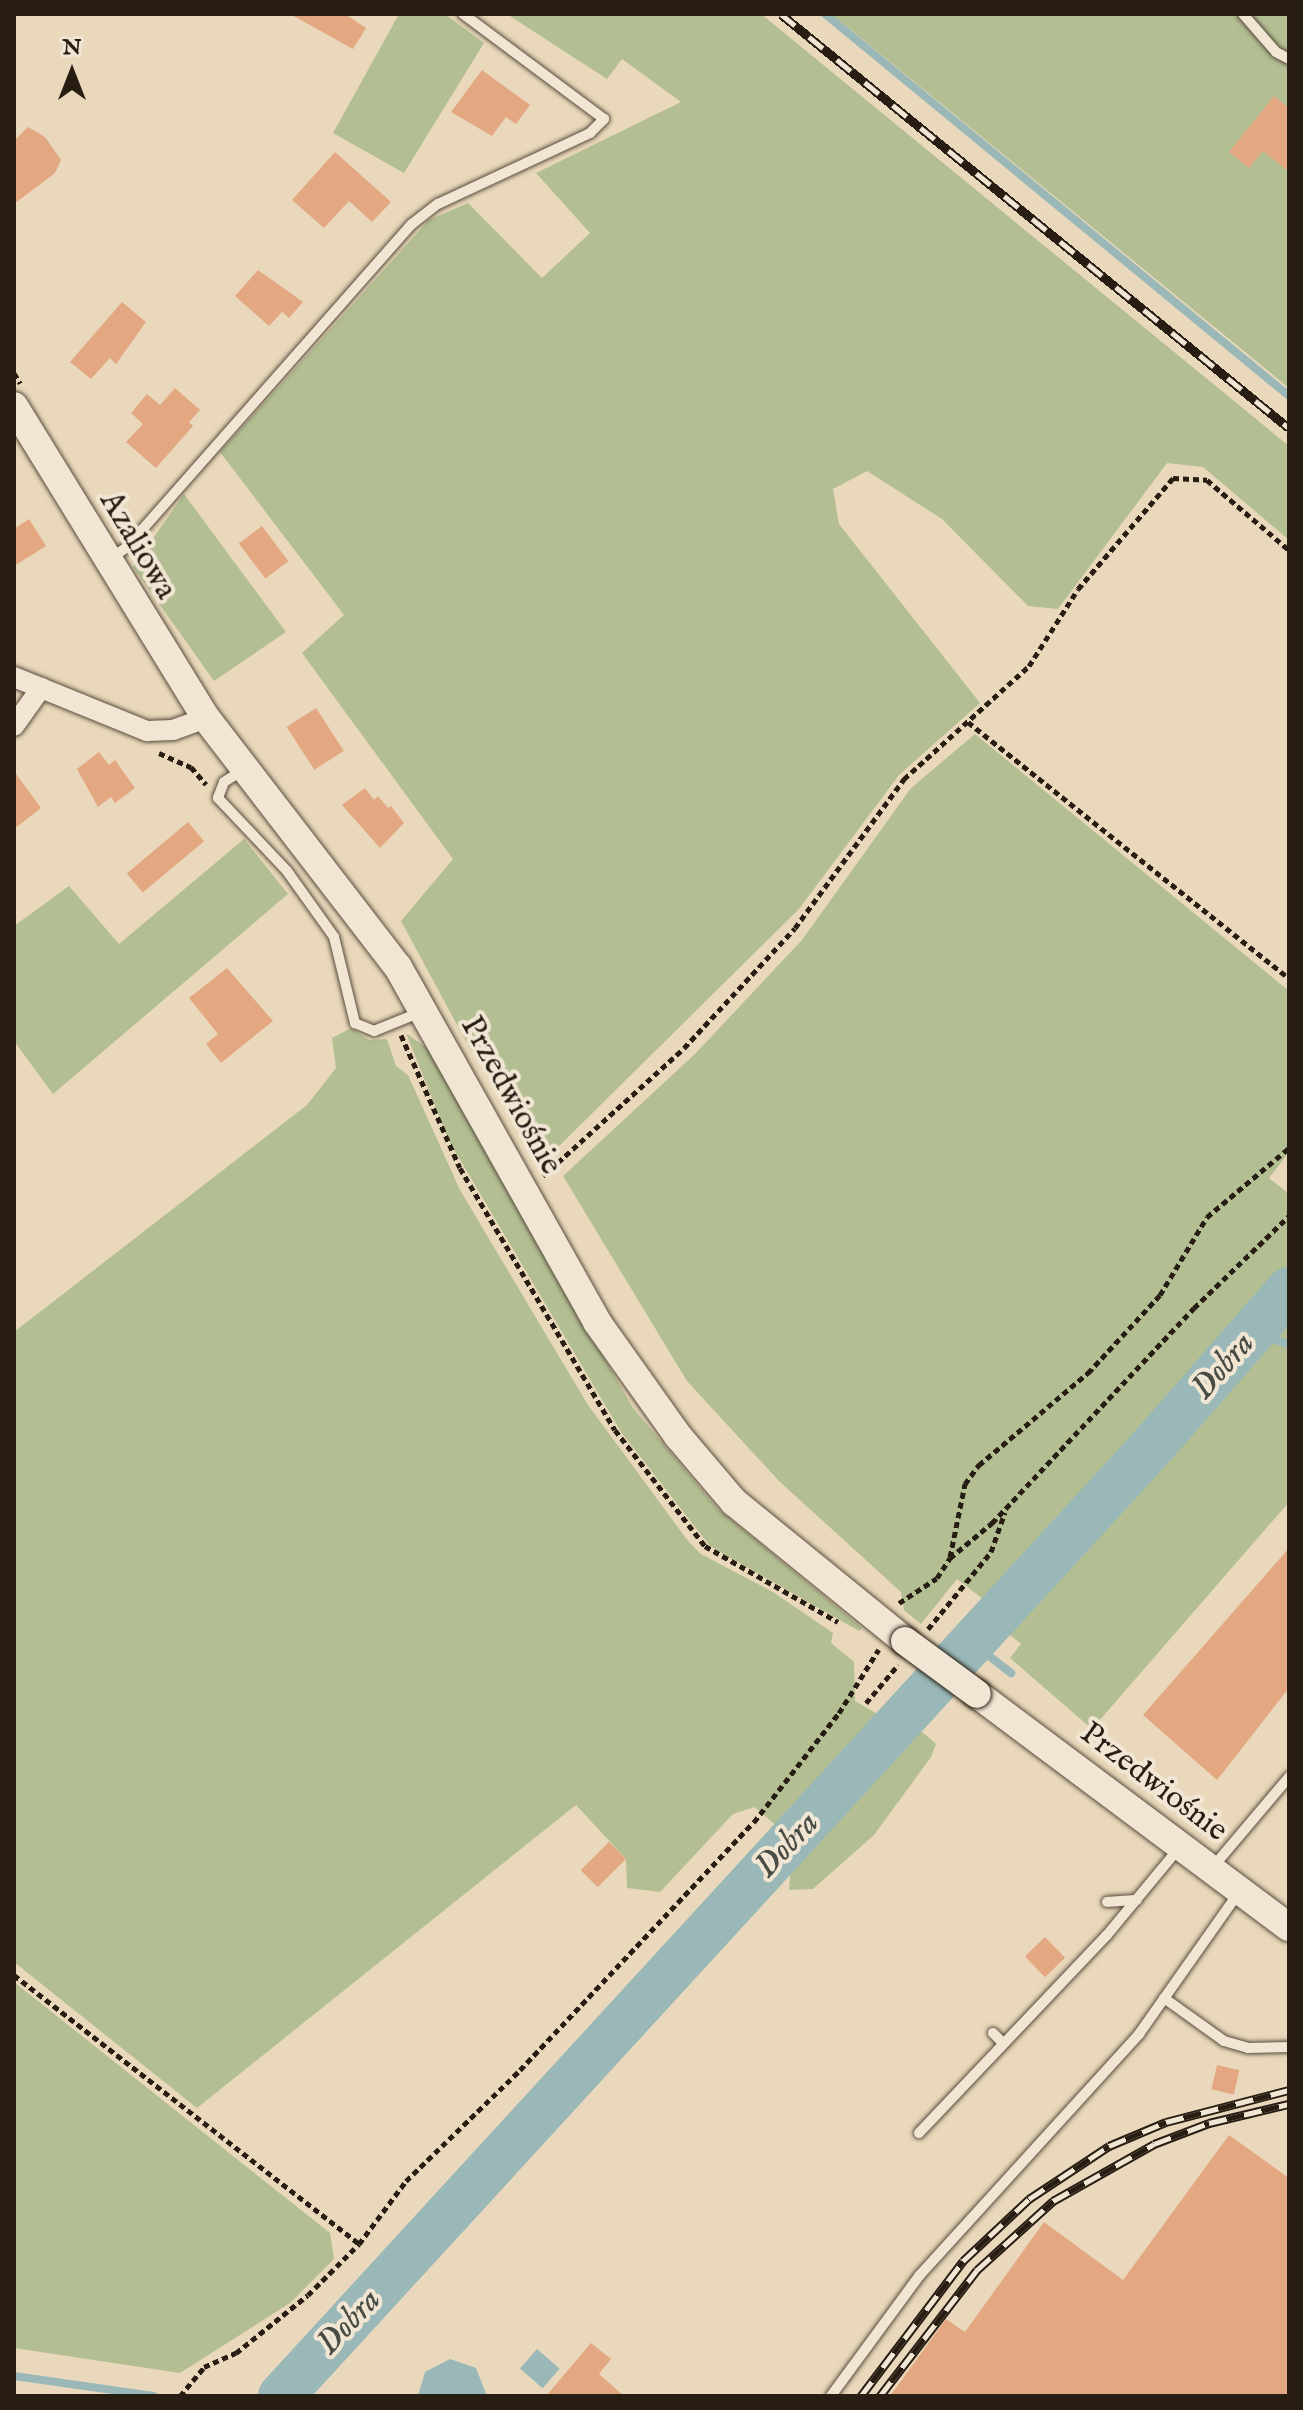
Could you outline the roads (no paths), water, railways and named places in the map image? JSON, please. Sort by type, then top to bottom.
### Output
[{"type":"street","name":"Azaliowa","points":[[14,406],[106,561],[206,718]]},
{"type":"street","points":[[14,677],[147,731],[173,730],[206,718]]},
{"type":"street","points":[[14,726],[41,688]]},
{"type":"street","name":"Przedwiośnie","points":[[206,718],[381,941],[597,1322],[687,1447],[734,1502],[977,1694],[1289,1927]]},
{"type":"lane","points":[[106,561],[126,548],[412,224],[438,204],[590,133],[604,119],[463,14]]},
{"type":"lane","points":[[1243,14],[1276,52],[1289,59]]},
{"type":"lane","points":[[245,769],[224,782],[218,798],[287,871],[334,937],[355,1023],[363,1031],[374,1031],[423,1011]]},
{"type":"lane","points":[[1211,1869],[1289,1777]]},
{"type":"lane","points":[[919,2133],[1137,1900],[1181,1846]]},
{"type":"lane","points":[[831,2396],[920,2275],[1139,2034],[1240,1891]]},
{"type":"lane","points":[[1107,1902],[1137,1900]]},
{"type":"lane","points":[[1164,1998],[1224,2041],[1248,2048],[1289,2047]]},
{"type":"lane","points":[[993,2033],[1003,2043]]},
{"type":"lane","points":[[937,2092],[947,2100]]},
{"type":"water","points":[[537,2349],[560,2369],[543,2388],[520,2369]]},
{"type":"water","points":[[450,2359],[476,2368],[487,2396],[418,2396],[425,2372]]},
{"type":"waterway","points":[[825,14],[1289,396]]},
{"type":"waterway","name":"Dobra","points":[[281,2396],[1156,1442],[1289,1290]]},
{"type":"waterway","points":[[1252,1333],[1289,1344]]},
{"type":"waterway","points":[[971,1642],[1011,1673]]},
{"type":"waterway","points":[[14,2376],[154,2396]]},
{"type":"railway","points":[[781,14],[1289,428]]},
{"type":"railway","points":[[861,2396],[963,2261],[1029,2199],[1109,2146],[1166,2122],[1289,2090]]},
{"type":"railway","points":[[880,2396],[977,2270],[1053,2201],[1154,2144],[1209,2123],[1289,2104]]}]
